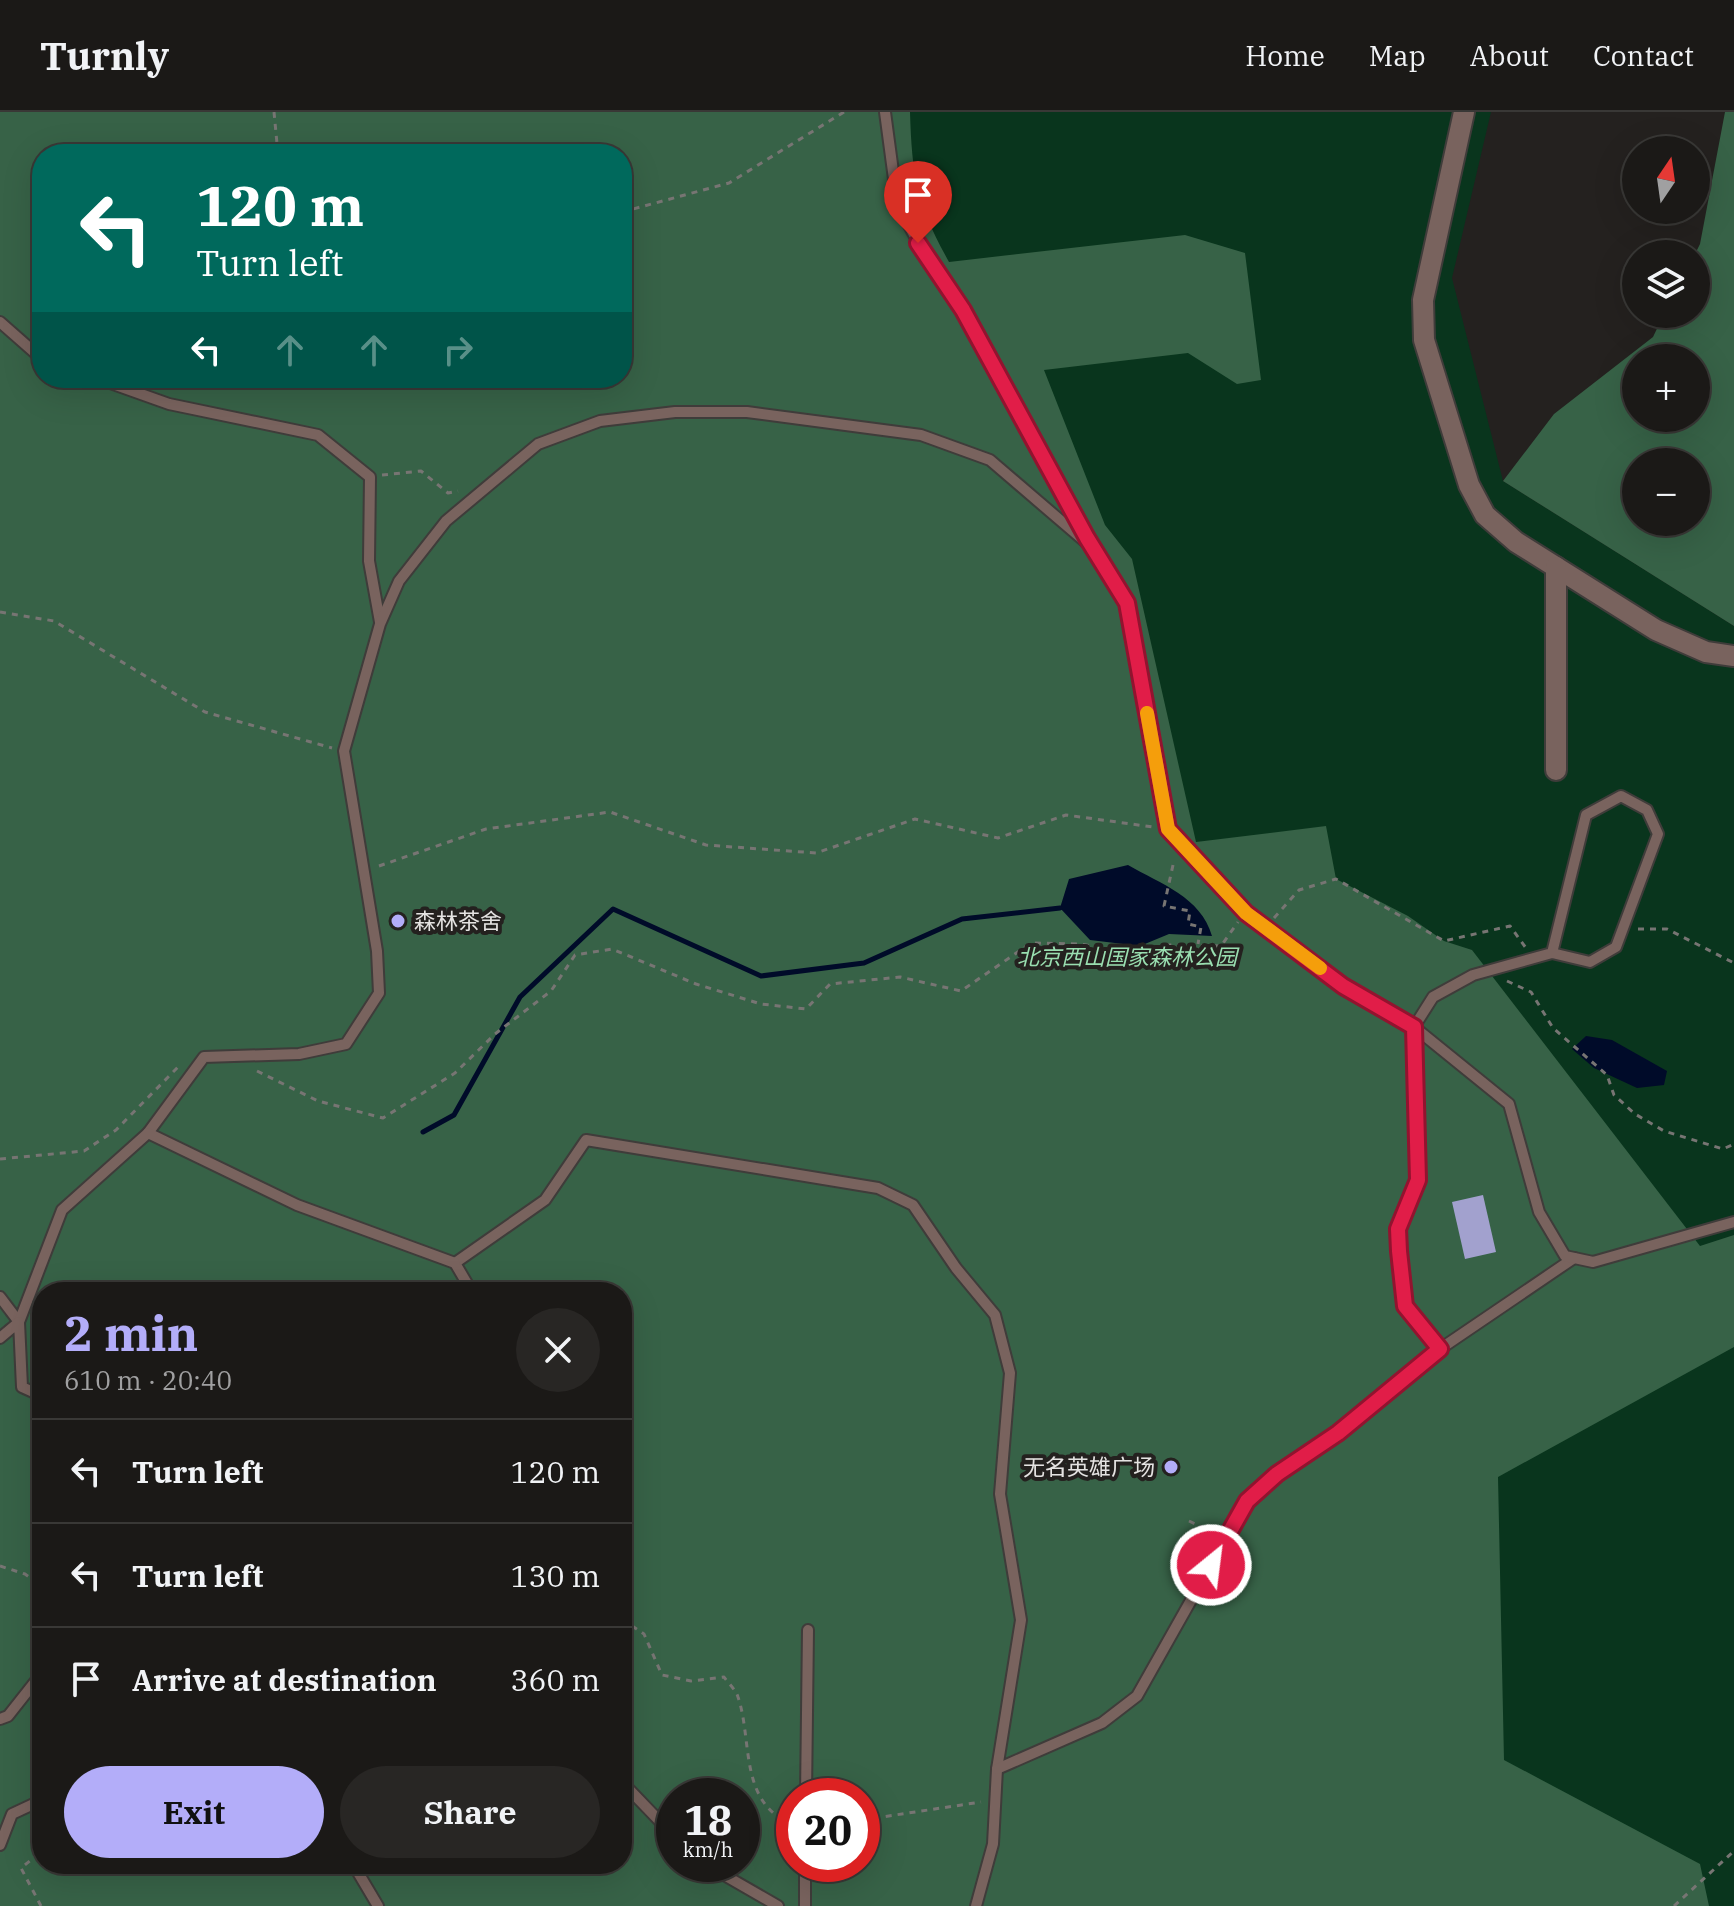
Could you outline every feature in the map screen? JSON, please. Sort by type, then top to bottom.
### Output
[{"type":"street","points":[[1464,112],[1423,300],[1424,340],[1469,485],[1485,515],[1516,542],[1656,630],[1706,652],[1734,656]]},
{"type":"street","points":[[1556,567],[1556,770]]},
{"type":"lane","points":[[885,112],[894,179],[906,220],[931,266],[963,310],[1093,548],[1127,603],[1168,829],[1246,913],[1343,986],[1414,1027],[1509,1104],[1539,1212],[1565,1256],[1593,1262],[1734,1222]]},
{"type":"lane","points":[[0,322],[32,350]]},
{"type":"lane","points":[[124,388],[169,404],[318,435],[370,477],[369,561],[380,624]]},
{"type":"lane","points":[[34,1282],[62,1210],[148,1133],[204,1057],[299,1054],[346,1044],[379,993],[377,951],[344,751],[380,624],[399,581],[446,521],[538,444],[600,421],[675,412],[747,412],[921,435],[990,460],[1093,548]]},
{"type":"lane","points":[[1440,1349],[1405,1306],[1399,1251],[1398,1229],[1418,1180],[1414,1027],[1433,997],[1473,975],[1552,953],[1590,962],[1616,947],[1658,834],[1647,810],[1621,796],[1586,815],[1552,953]]},
{"type":"lane","points":[[148,1133],[297,1205],[455,1263],[466,1282]]},
{"type":"lane","points":[[455,1263],[545,1200],[586,1140],[878,1188],[913,1205],[956,1268],[995,1315],[1010,1373],[1000,1494],[1021,1620],[997,1769],[993,1844],[976,1906]]},
{"type":"lane","points":[[997,1769],[1102,1723],[1137,1696],[1247,1501],[1267,1483],[1338,1433],[1440,1349],[1574,1258]]},
{"type":"lane","points":[[32,1288],[19,1322],[22,1387],[32,1392]]},
{"type":"lane","points":[[0,1297],[19,1322]]},
{"type":"lane","points":[[0,1338],[19,1322]]},
{"type":"lane","points":[[806,1778],[808,1630]]},
{"type":"lane","points":[[0,1719],[8,1716],[32,1686]]},
{"type":"lane","points":[[632,1792],[656,1817]]},
{"type":"lane","points":[[0,1845],[12,1814],[32,1805]]},
{"type":"lane","points":[[359,1874],[378,1906]]},
{"type":"lane","points":[[736,1882],[778,1906]]},
{"type":"lane","points":[[805,1882],[805,1906]]},
{"type":"path","points":[[274,112],[277,144]]},
{"type":"path","points":[[632,209],[729,183],[844,112]]},
{"type":"path","points":[[370,477],[421,471],[448,493],[488,484]]},
{"type":"path","points":[[0,612],[54,621],[205,712],[344,751]]},
{"type":"path","points":[[364,872],[486,829],[610,812],[706,845],[816,853],[915,819],[998,838],[1066,815],[1168,829]]},
{"type":"path","points":[[1173,865],[1164,906],[1190,911],[1188,924],[1201,927],[1198,945]]},
{"type":"path","points":[[1266,927],[1299,890],[1336,879],[1444,941],[1510,926],[1534,959]]},
{"type":"path","points":[[228,1056],[318,1101],[383,1118],[455,1073],[495,1034],[551,991],[575,955],[612,949],[696,984],[748,1000],[806,1009],[830,984],[900,977],[961,991],[1031,943],[1080,944],[1137,953],[1169,945],[1221,946],[1246,913]]},
{"type":"path","points":[[1622,929],[1667,929],[1734,963]]},
{"type":"path","points":[[1497,969],[1504,979],[1531,992],[1553,1028],[1607,1075],[1614,1095],[1635,1114],[1664,1131],[1697,1143],[1723,1149],[1734,1144]]},
{"type":"path","points":[[0,1159],[84,1151],[116,1130],[174,1069],[204,1057]]},
{"type":"path","points":[[1189,1521],[1226,1539]]},
{"type":"path","points":[[0,1566],[32,1579]]},
{"type":"path","points":[[632,1626],[644,1634],[662,1675],[691,1681],[724,1677],[738,1696],[745,1753],[755,1785],[776,1816]]},
{"type":"path","points":[[880,1817],[996,1800]]},
{"type":"path","points":[[1674,1906],[1734,1851]]},
{"type":"path","points":[[32,1859],[21,1868],[41,1906]]},
{"type":"green space","name":"北京西山国家森林公园","points":[[0,112],[1491,112],[1452,278],[1503,481],[1734,626],[1734,1906],[0,1906]]},
{"type":"green space","name":"北京西山国家森林公园","points":[[0,112],[910,112],[918,190],[949,262],[1185,235],[1245,253],[1261,380],[1237,384],[1188,353],[1044,370],[1105,525],[1132,559],[1196,842],[1326,826],[1336,879],[1408,916],[1444,941],[1472,950],[1700,1246],[1734,1235],[1734,1347],[1498,1477],[1504,1760],[1700,1864],[1709,1906],[0,1906]]},
{"type":"green space","points":[[1725,112],[1734,112],[1734,626],[1503,481],[1554,414],[1622,361],[1622,432],[1710,432],[1710,344],[1644,344],[1653,337],[1657,328],[1710,328],[1710,240],[1701,240],[1704,224],[1710,224],[1710,191]]},
{"type":"water","points":[[1128,865],[1189,901],[1207,923],[1212,936],[1169,934],[1140,946],[1090,940],[1060,908],[1069,879]]},
{"type":"water","points":[[1586,1036],[1612,1040],[1667,1071],[1664,1085],[1637,1088],[1594,1068],[1572,1049]]},
{"type":"building","points":[[1483,1195],[1496,1252],[1465,1259],[1452,1202]]},
{"type":"waterway","points":[[423,1132],[454,1115],[520,997],[613,909],[761,976],[864,963],[962,919],[1060,908]]},
{"type":"slow traffic","points":[[1147,713],[1168,829],[1246,913],[1320,968]]},
{"type":"place","name":"森林茶舍","points":[[398,921]]},
{"type":"place","name":"无名英雄广场","points":[[1171,1467]]},
{"type":"route","points":[[918,243],[963,310],[1087,538],[1127,603],[1168,829],[1246,913],[1343,986],[1414,1027],[1412,1052],[1418,1082],[1418,1180],[1398,1229],[1399,1251],[1405,1306],[1440,1349],[1338,1433],[1277,1474],[1247,1501],[1211,1565]]}]
